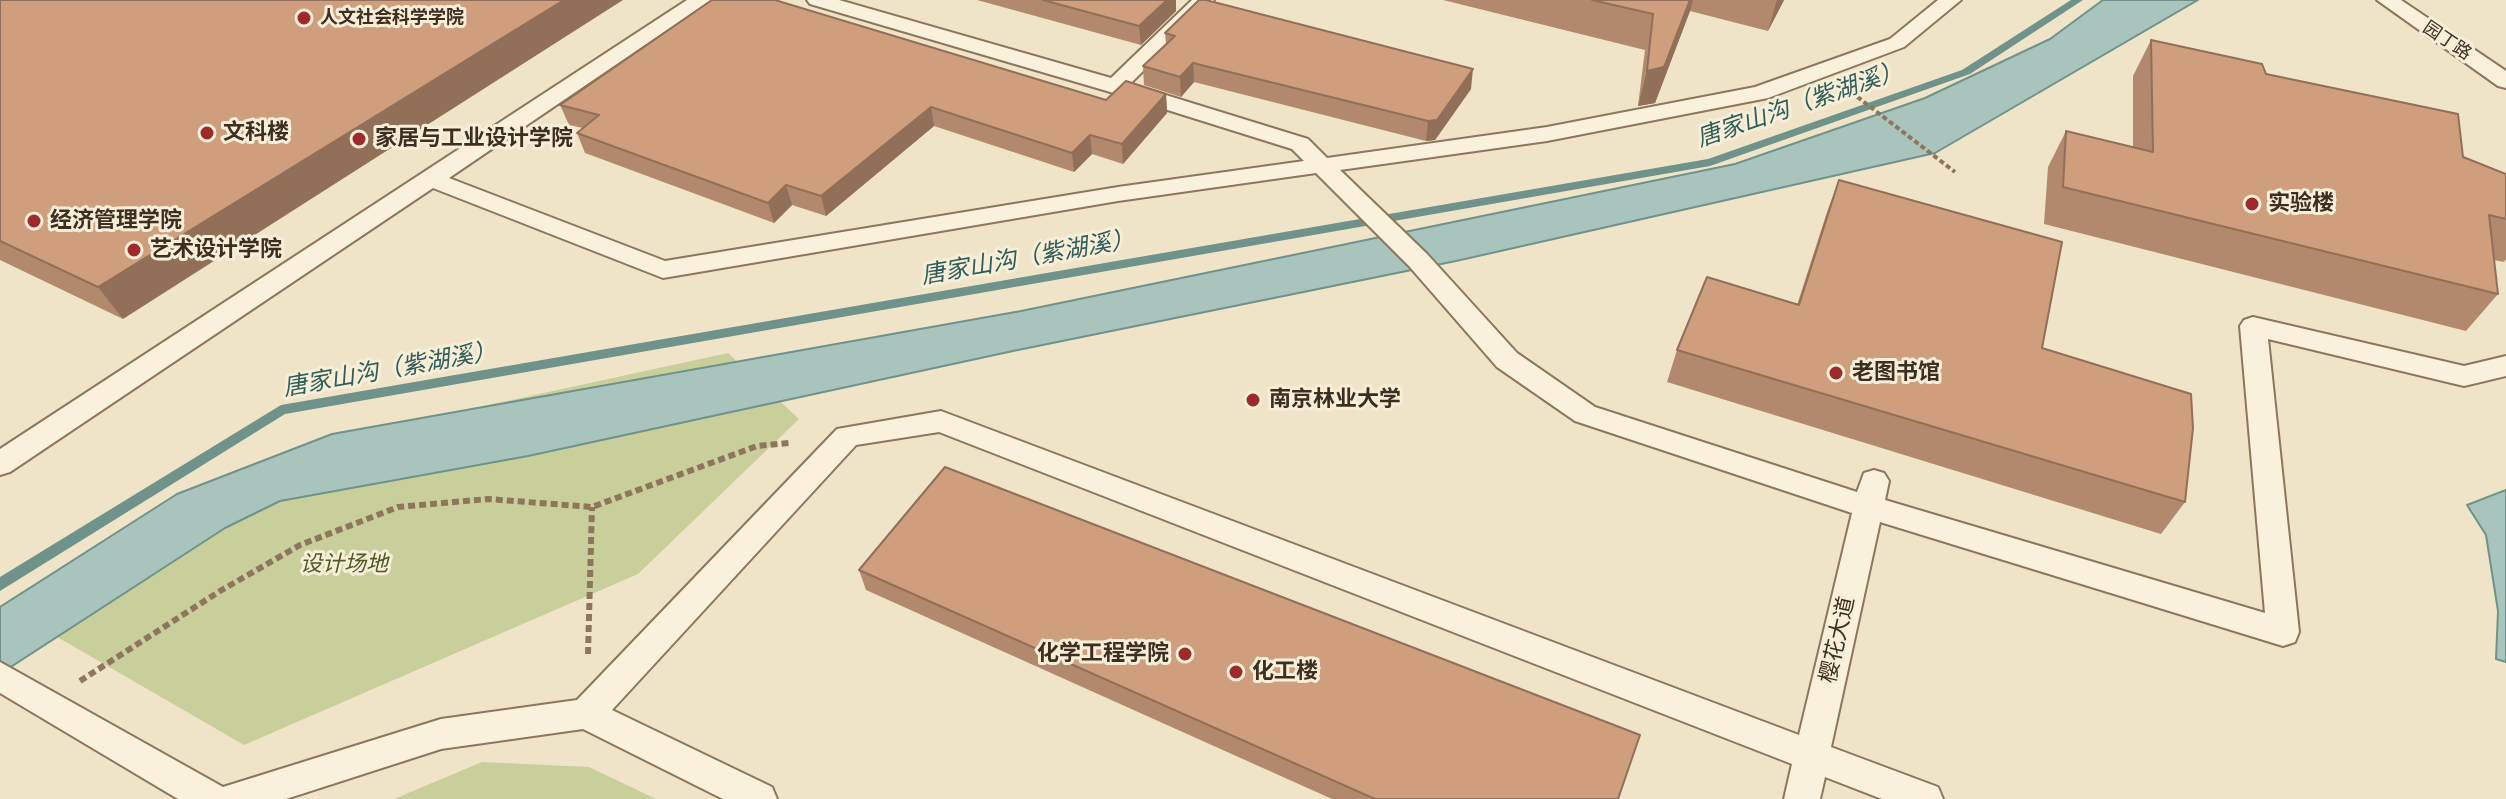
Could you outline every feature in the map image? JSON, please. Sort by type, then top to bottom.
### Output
[{"type":"lane","points":[[0,464],[701,0]]},
{"type":"lane","points":[[817,0],[1115,86],[1300,144],[1391,234],[1507,360],[1585,414],[1871,494],[2283,632],[2253,326],[2464,376],[2506,366]]},
{"type":"lane","points":[[1115,86],[1204,0]]},
{"type":"lane","points":[[431,179],[663,270],[1118,194],[1547,134],[1760,93],[1897,43],[1951,0]]},
{"type":"lane","name":"园丁路","points":[[2387,0],[2506,81]]},
{"type":"lane","points":[[586,714],[847,436],[941,421],[1925,799]]},
{"type":"lane","name":"樱花大道","points":[[1802,799],[1871,494]]},
{"type":"lane","points":[[0,676],[210,799]]},
{"type":"lane","points":[[235,799],[441,734],[586,714],[759,799]]},
{"type":"path","points":[[1855,94],[1955,172]]},
{"type":"path","points":[[45,703],[220,591],[300,545],[398,507],[488,499],[592,507],[757,446],[847,436]]},
{"type":"path","points":[[586,714],[592,507]]},
{"type":"green space","name":"设计场地","points":[[728,353],[799,419],[638,574],[244,745],[7,608],[299,446]]},
{"type":"green space","points":[[482,762],[589,767],[656,799],[394,799]]},
{"type":"water","points":[[2103,0],[2198,0],[1935,153],[1456,261],[1013,351],[528,456],[280,501],[225,528],[0,674],[0,607],[177,494],[332,434],[1021,311],[1735,164],[1925,98],[2050,39]]},
{"type":"water","points":[[2506,490],[2506,662],[2496,659],[2498,611],[2486,535],[2467,505]]},
{"type":"building","name":"文科楼","points":[[0,0],[564,0],[98,287],[0,241]]},
{"type":"building","points":[[712,0],[775,0],[1106,100],[1126,81],[1166,94],[1122,144],[1090,135],[1072,153],[931,107],[821,196],[786,185],[768,203],[577,133],[599,115],[560,105]]},
{"type":"building","points":[[1043,0],[1167,0],[1139,26]]},
{"type":"building","points":[[1199,0],[1473,69],[1437,120],[1428,121],[1193,63],[1180,77],[1143,66],[1175,36],[1165,33]]},
{"type":"building","points":[[1592,0],[1690,0],[1664,67],[1647,71],[1653,14]]},
{"type":"building","name":"实验楼","points":[[2151,40],[2262,64],[2266,74],[2458,114],[2463,157],[2506,174],[2506,219],[2489,215],[2498,294],[2063,187],[2066,131],[2153,152]]},
{"type":"building","name":"老图书馆","points":[[1839,180],[2062,242],[2042,348],[2191,394],[2193,428],[2185,502],[1677,350],[1707,277],[1799,305]]},
{"type":"building","name":"化工楼","points":[[945,467],[1640,735],[1618,799],[1375,799],[859,570]]},
{"type":"waterway","name":"唐家山沟（紫湖溪）","points":[[0,585],[281,410],[1710,162],[1966,72],[2078,0]]},
{"type":"place","name":"人文社会科学学院","points":[[304,18]]},
{"type":"place","name":"文科楼","points":[[207,133]]},
{"type":"place","name":"家居与工业设计学院","points":[[359,139]]},
{"type":"place","name":"实验楼","points":[[2252,204]]},
{"type":"place","name":"经济管理学院","points":[[34,221]]},
{"type":"place","name":"艺术设计学院","points":[[134,250]]},
{"type":"place","name":"老图书馆","points":[[1836,373]]},
{"type":"place","name":"南京林业大学","points":[[1253,400]]},
{"type":"place","name":"化学工程学院","points":[[1185,654]]},
{"type":"place","name":"化工楼","points":[[1236,672]]}]
